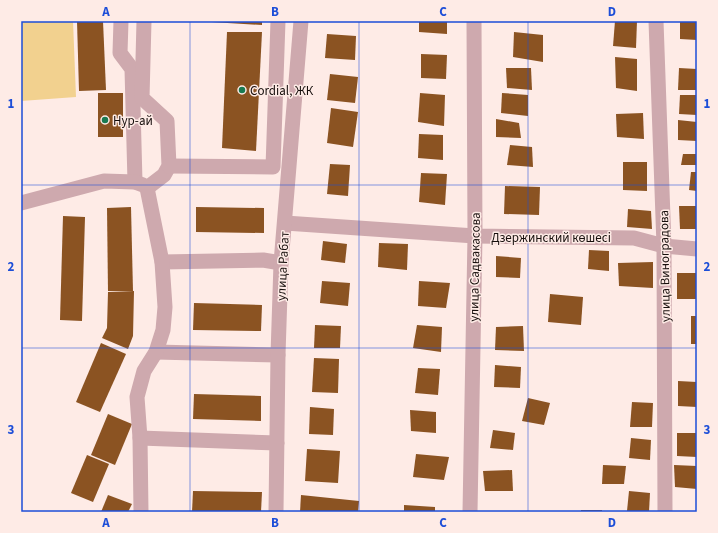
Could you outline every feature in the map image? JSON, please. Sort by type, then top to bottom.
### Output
[{"type":"street","points":[[121,21],[120,53],[132,69],[141,185],[162,262],[165,307],[163,330],[156,352],[144,371],[137,397],[140,438],[141,512]]},
{"type":"street","points":[[21,202],[104,181],[141,185],[164,175],[170,166],[167,121],[142,98],[144,21]]},
{"type":"street","points":[[170,166],[273,167],[278,21]]},
{"type":"street","name":"улица Рабат","points":[[276,512],[281,263],[301,21]]},
{"type":"street","name":"улица Садвакасова","points":[[470,512],[475,236],[474,21]]},
{"type":"street","name":"улица Виноградова","points":[[656,21],[664,246],[665,512]]},
{"type":"street","name":"Дзержинский көшесі","points":[[284,223],[475,236],[634,238],[664,246],[697,249]]},
{"type":"street","points":[[162,262],[263,260],[281,263]]},
{"type":"street","points":[[156,352],[278,355]]},
{"type":"street","points":[[140,438],[277,443]]},
{"type":"shaded area","points":[[21,21],[73,21],[76,97],[21,101]]},
{"type":"building","points":[[77,21],[103,21],[106,90],[79,91]]},
{"type":"building","points":[[262,21],[262,25],[211,22]]},
{"type":"building","points":[[419,21],[447,21],[447,34],[419,32]]},
{"type":"building","points":[[615,21],[637,21],[636,48],[613,46]]},
{"type":"building","points":[[680,21],[697,21],[697,40],[680,39]]},
{"type":"building","name":"Cordial, ЖК","points":[[227,32],[262,32],[256,151],[222,148]]},
{"type":"building","points":[[514,32],[543,35],[543,62],[513,57]]},
{"type":"building","points":[[327,34],[356,36],[355,60],[325,58]]},
{"type":"building","points":[[421,54],[447,55],[446,79],[421,78]]},
{"type":"building","points":[[615,57],[637,59],[637,91],[616,88]]},
{"type":"building","points":[[506,68],[531,68],[532,90],[507,88]]},
{"type":"building","points":[[679,68],[697,69],[697,90],[678,90]]},
{"type":"building","points":[[330,74],[358,77],[355,103],[327,100]]},
{"type":"building","points":[[98,93],[123,93],[123,137],[98,137]]},
{"type":"building","points":[[420,93],[445,95],[444,126],[418,122]]},
{"type":"building","points":[[502,93],[528,95],[528,116],[501,113]]},
{"type":"building","points":[[680,95],[697,95],[697,115],[679,114]]},
{"type":"building","points":[[331,108],[358,112],[353,147],[327,143]]},
{"type":"building","points":[[643,113],[644,139],[617,137],[616,114]]},
{"type":"building","points":[[496,119],[519,123],[521,138],[496,137]]},
{"type":"building","points":[[678,120],[697,122],[697,141],[678,140]]},
{"type":"building","points":[[419,134],[443,135],[443,160],[418,158]]},
{"type":"building","points":[[510,145],[532,147],[533,167],[507,165]]},
{"type":"building","points":[[683,154],[697,154],[697,165],[681,165]]},
{"type":"building","points":[[623,162],[647,162],[647,191],[623,190]]},
{"type":"building","points":[[330,164],[350,165],[348,196],[327,194]]},
{"type":"building","points":[[691,172],[697,172],[697,191],[689,190]]},
{"type":"building","points":[[421,173],[447,174],[445,205],[419,202]]},
{"type":"building","points":[[505,186],[540,187],[539,215],[504,214]]},
{"type":"building","points":[[679,206],[697,206],[697,229],[680,229]]},
{"type":"building","points":[[131,207],[133,291],[108,291],[107,208]]},
{"type":"building","points":[[196,207],[264,208],[264,233],[196,232]]},
{"type":"building","points":[[628,209],[651,211],[652,229],[627,227]]},
{"type":"building","points":[[63,216],[85,217],[82,321],[60,320]]},
{"type":"building","points":[[323,241],[347,244],[345,263],[321,260]]},
{"type":"building","points":[[379,243],[408,244],[407,270],[378,267]]},
{"type":"building","points":[[589,250],[609,251],[609,271],[588,269]]},
{"type":"building","points":[[496,256],[521,258],[520,278],[496,277]]},
{"type":"building","points":[[653,262],[653,288],[619,286],[618,263]]},
{"type":"building","points":[[677,273],[697,273],[697,299],[677,299]]},
{"type":"building","points":[[322,281],[350,283],[348,306],[320,303]]},
{"type":"building","points":[[419,281],[450,283],[446,308],[418,306]]},
{"type":"building","points":[[134,291],[133,336],[128,349],[102,338],[107,328],[108,292]]},
{"type":"building","points":[[550,294],[583,297],[581,325],[548,322]]},
{"type":"building","points":[[194,303],[262,305],[261,331],[193,330]]},
{"type":"building","points":[[691,316],[697,316],[697,344],[691,344]]},
{"type":"building","points":[[315,325],[341,326],[340,348],[314,348]]},
{"type":"building","points":[[417,325],[442,327],[441,352],[413,348]]},
{"type":"building","points":[[523,326],[524,351],[495,350],[496,327]]},
{"type":"building","points":[[101,343],[126,354],[100,412],[76,402]]},
{"type":"building","points":[[314,358],[339,359],[338,393],[312,392]]},
{"type":"building","points":[[495,365],[521,367],[520,388],[494,387]]},
{"type":"building","points":[[418,368],[440,369],[438,395],[415,393]]},
{"type":"building","points":[[678,381],[697,382],[697,407],[678,406]]},
{"type":"building","points":[[194,394],[261,396],[261,421],[193,419]]},
{"type":"building","points":[[528,398],[550,403],[544,425],[522,421]]},
{"type":"building","points":[[632,402],[653,403],[652,427],[630,427]]},
{"type":"building","points":[[310,407],[334,409],[333,435],[309,434]]},
{"type":"building","points":[[410,410],[436,412],[436,433],[411,431]]},
{"type":"building","points":[[108,414],[132,424],[115,465],[91,455]]},
{"type":"building","points":[[493,430],[515,433],[513,450],[490,448]]},
{"type":"building","points":[[677,433],[697,433],[697,457],[677,456]]},
{"type":"building","points":[[631,438],[651,440],[650,460],[629,458]]},
{"type":"building","points":[[307,449],[340,451],[338,483],[305,481]]},
{"type":"building","points":[[416,454],[449,457],[444,480],[413,477]]},
{"type":"building","points":[[87,455],[109,464],[93,502],[71,493]]},
{"type":"building","points":[[603,465],[626,466],[624,484],[602,484]]},
{"type":"building","points":[[674,465],[697,466],[697,489],[675,487]]},
{"type":"building","points":[[512,470],[513,491],[485,491],[483,471]]},
{"type":"building","points":[[193,491],[262,492],[261,512],[192,512]]},
{"type":"building","points":[[629,491],[650,493],[649,512],[627,511]]},
{"type":"building","points":[[108,495],[132,504],[128,512],[101,512]]},
{"type":"building","points":[[301,495],[359,501],[358,512],[300,512]]},
{"type":"building","points":[[404,505],[435,507],[435,512],[404,512]]},
{"type":"building","points":[[581,510],[602,510],[602,512],[581,512]]},
{"type":"place","name":"Cordial, ЖК","points":[[242,90]]},
{"type":"place","name":"Нур-ай","points":[[105,120]]}]
